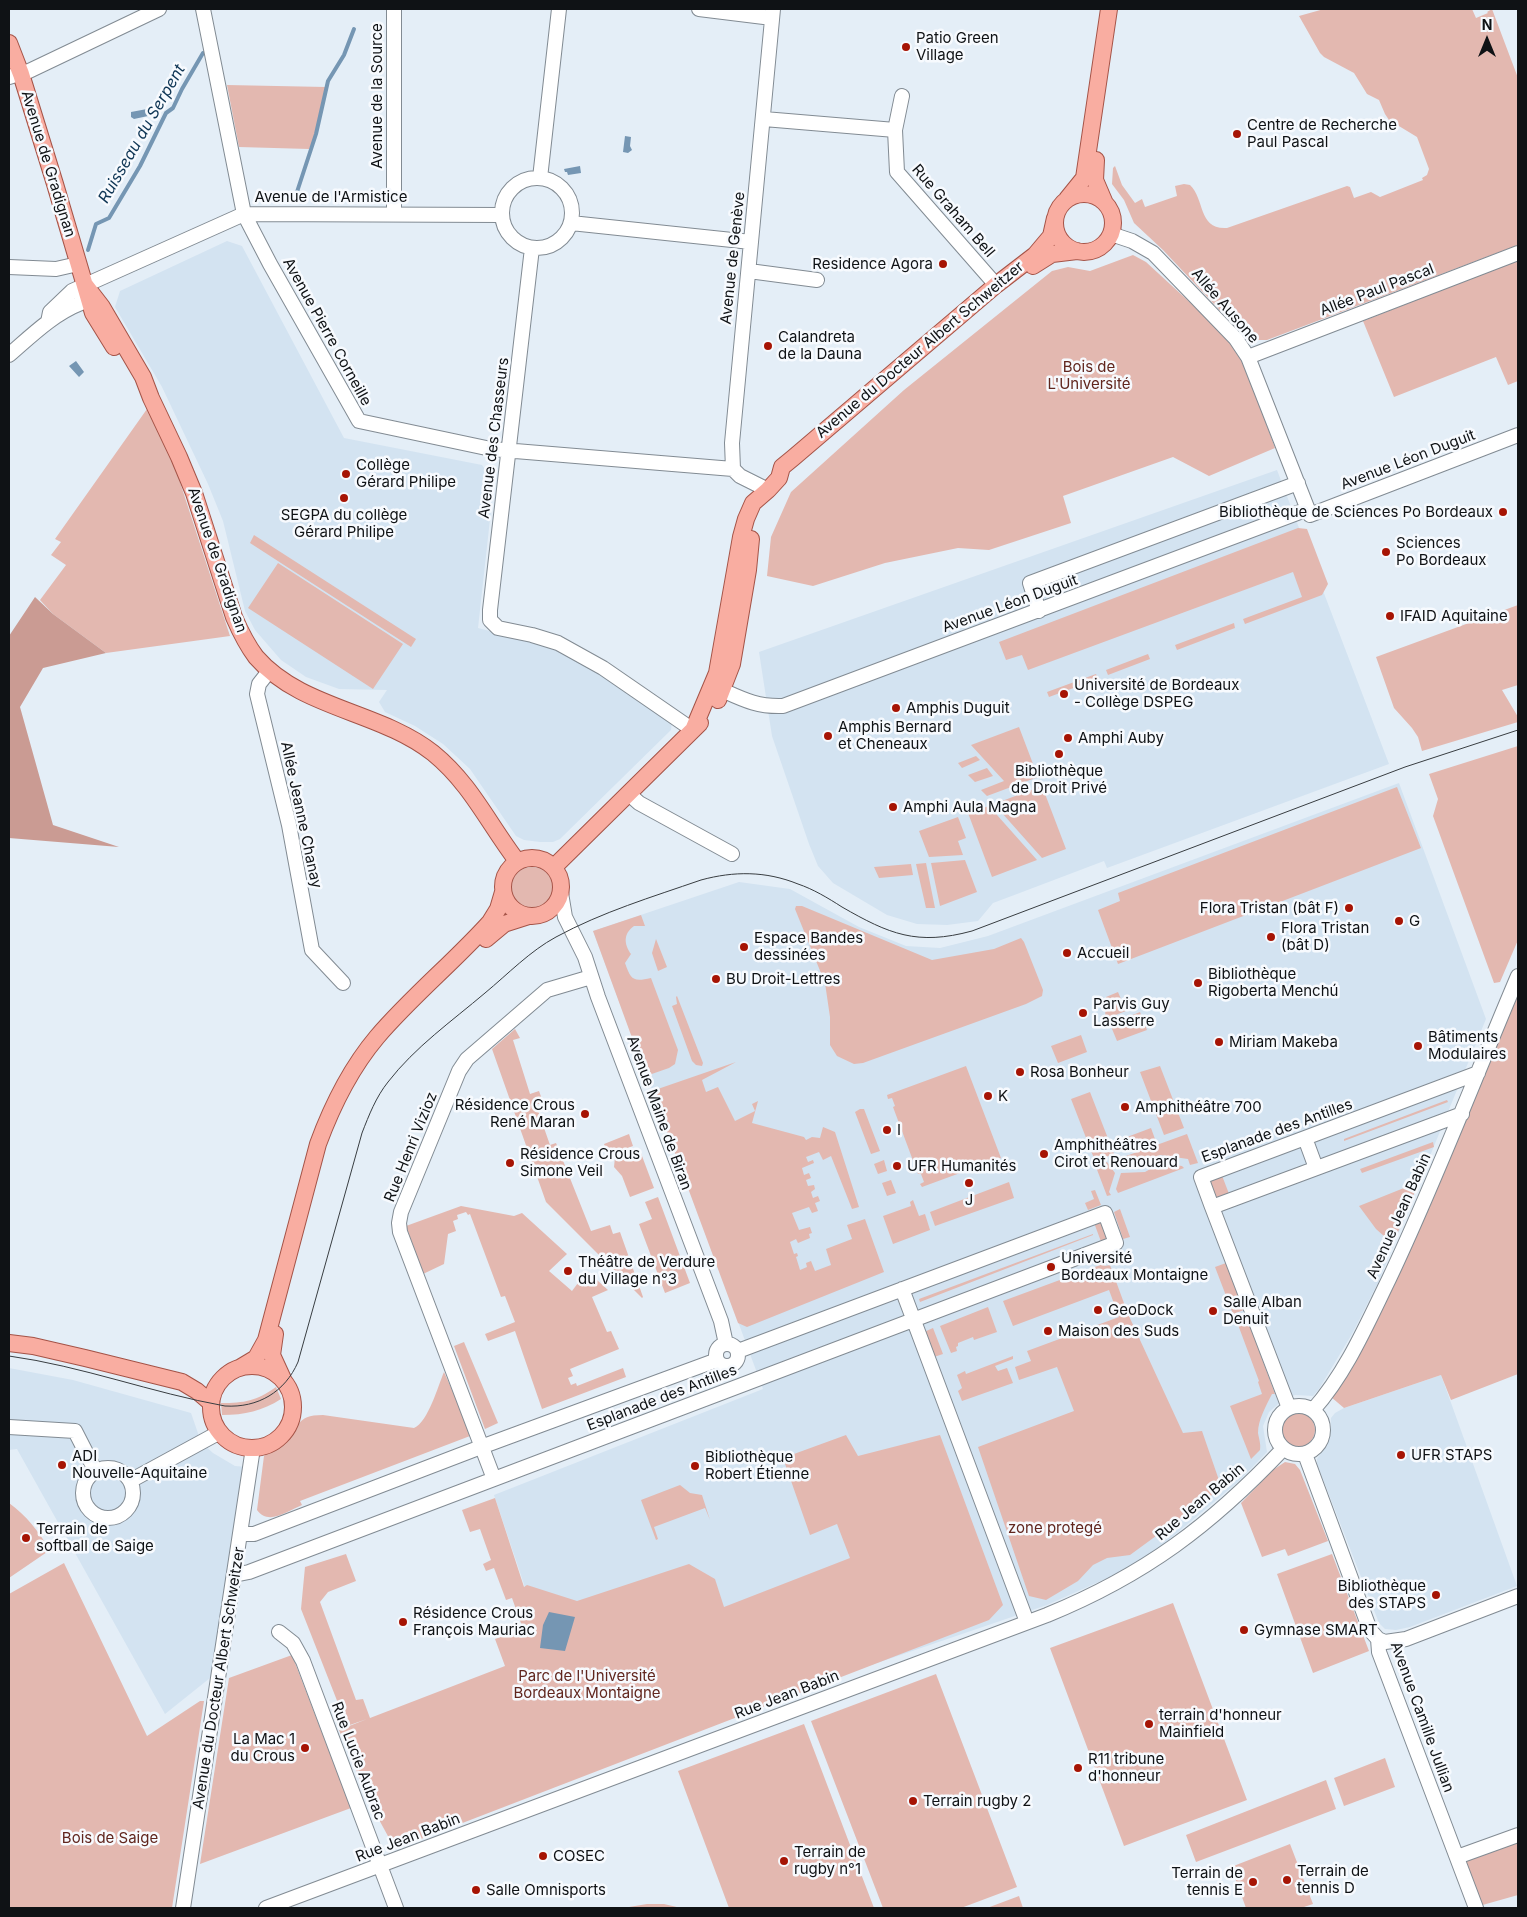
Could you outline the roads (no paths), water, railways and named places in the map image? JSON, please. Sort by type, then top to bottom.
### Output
[{"type":"main road","points":[[1109,9],[1084,178],[1057,211],[1055,218],[1057,235],[1069,248],[1085,252],[1101,246],[1111,234],[1113,225],[1112,217],[1097,187],[1094,171],[1109,49],[1116,9]]},
{"type":"main road","name":"Avenue de Gradignan","points":[[9,43],[15,75],[55,184],[85,285],[112,322],[143,377],[194,493],[234,617],[242,636],[256,656],[283,681],[411,738],[433,753],[455,773],[474,796],[517,861]]},
{"type":"main road","points":[[1067,199],[1076,194],[1086,194],[1096,196],[1104,202]]},
{"type":"main road","name":"Avenue du Docteur Albert Schweitzer","points":[[779,478],[782,467],[792,458],[1034,255],[1051,236],[1055,218]]},
{"type":"main road","name":"Avenue du Docteur Albert Schweitzer","points":[[693,730],[717,673],[741,537],[753,503],[779,478],[790,473],[1000,290],[1052,254],[1077,251]]},
{"type":"main road","name":"Avenue du Docteur Albert Schweitzer","points":[[554,867],[711,713],[732,664],[748,570],[750,539],[768,490]]},
{"type":"main road","points":[[182,1382],[212,1380],[235,1370],[256,1358],[266,1340],[318,1144],[327,1120],[356,1065],[377,1038],[413,998],[490,922],[498,909],[503,892],[504,875],[509,868],[517,861],[532,857],[540,858],[554,867],[562,884],[558,901],[546,913],[538,916],[520,914],[512,909],[506,901],[503,892]]},
{"type":"main road","points":[[283,1379],[263,1367],[252,1366],[235,1370],[220,1381],[214,1392],[212,1403],[215,1423],[220,1432],[235,1444],[253,1448],[266,1446],[277,1440],[286,1430],[292,1419],[294,1406],[292,1397],[272,1355],[274,1340],[325,1146],[349,1092],[363,1068],[399,1022],[498,928],[512,920],[529,916]]},
{"type":"main road","points":[[9,1343],[33,1346],[182,1382],[212,1403]]},
{"type":"street","points":[[15,75],[159,9]]},
{"type":"street","name":"Avenue Pierre Corneille","points":[[202,9],[244,214],[270,264],[359,421],[491,449],[733,469]]},
{"type":"street","name":"Avenue de la Source","points":[[394,9],[394,213]]},
{"type":"street","points":[[540,178],[559,9]]},
{"type":"street","points":[[699,9],[772,13]]},
{"type":"street","name":"Avenue de Genève","points":[[733,469],[732,443],[764,119],[772,13]]},
{"type":"street","name":"Rue Graham Bell","points":[[902,96],[895,130],[897,172],[996,285]]},
{"type":"street","points":[[764,119],[895,130]]},
{"type":"street","points":[[540,178],[558,185],[566,194],[572,211],[571,223],[558,241],[544,247],[532,248],[521,244],[511,237],[504,226],[502,215],[504,200],[510,190],[528,179],[540,178]]},
{"type":"street","name":"Avenue de l'Armistice","points":[[85,285],[244,214],[394,213],[502,215]]},
{"type":"street","points":[[571,223],[751,242]]},
{"type":"street","name":"Allée Ausone","points":[[1111,234],[1132,241],[1153,253],[1236,339],[1248,357],[1309,512]]},
{"type":"street","name":"Avenue des Chasseurs","points":[[532,248],[490,620],[498,628],[558,643],[603,668],[693,730]]},
{"type":"street","name":"Allée Paul Pascal","points":[[1248,357],[1518,253]]},
{"type":"street","points":[[9,267],[56,269],[78,264]]},
{"type":"street","points":[[749,271],[817,280]]},
{"type":"street","points":[[9,355],[48,322],[81,302],[85,285]]},
{"type":"street","name":"Avenue Léon Duguit","points":[[722,690],[753,704],[783,706],[1518,435]]},
{"type":"street","points":[[733,469],[740,476],[768,490]]},
{"type":"street","points":[[1038,611],[1030,583],[1298,483]]},
{"type":"street","name":"Allée Jeanne Chanay","points":[[270,670],[259,684],[257,694],[289,824],[312,950],[343,983]]},
{"type":"street","points":[[629,794],[639,803],[732,854]]},
{"type":"street","name":"Avenue Maine de Biran","points":[[561,893],[566,917],[585,957],[732,1348]]},
{"type":"street","name":"Avenue Jean Babin","points":[[1312,1410],[1326,1395],[1364,1332],[1399,1258],[1462,1114],[1518,976]]},
{"type":"street","name":"Rue Henri Vizioz","points":[[494,1479],[400,1232],[401,1212],[459,1071],[467,1059],[547,990],[591,977]]},
{"type":"street","name":"Esplanade des Antilles","points":[[1212,1207],[1201,1177],[1478,1073]]},
{"type":"street","points":[[1289,1408],[1212,1207],[1462,1114]]},
{"type":"street","points":[[1305,1138],[1316,1168]]},
{"type":"street","name":"Esplanade des Antilles","points":[[234,1575],[249,1572],[1116,1243],[1105,1213],[902,1289],[732,1348]]},
{"type":"street","points":[[902,1289],[1027,1622]]},
{"type":"street","points":[[718,1348],[732,1348],[738,1359],[734,1365],[724,1366],[717,1360],[716,1352],[718,1348]]},
{"type":"street","name":"Esplanade des Antilles","points":[[240,1534],[254,1534],[481,1447],[717,1360]]},
{"type":"street","points":[[734,1365],[742,1385]]},
{"type":"street","points":[[1305,1407],[1312,1410],[1322,1421],[1323,1435],[1317,1447],[1305,1454],[1289,1453],[1278,1442],[1275,1427],[1277,1419],[1289,1408],[1305,1407]]},
{"type":"street","points":[[9,1427],[75,1431],[96,1472]]},
{"type":"street","points":[[130,1480],[220,1432]]},
{"type":"street","name":"Avenue du Docteur Albert Schweitzer","points":[[183,1908],[253,1448]]},
{"type":"street","name":"Rue Jean Babin","points":[[266,1908],[1087,1598],[1142,1569],[1192,1534],[1244,1488],[1283,1448]]},
{"type":"street","name":"Avenue Camille Jullian","points":[[1305,1454],[1370,1630],[1378,1639],[1379,1652],[1476,1908]]},
{"type":"street","points":[[103,1469],[118,1471],[130,1480],[133,1488],[131,1504],[120,1515],[104,1518],[90,1510],[84,1496],[86,1482],[96,1472],[103,1469]]},
{"type":"street","points":[[1378,1639],[1385,1642],[1406,1639],[1518,1596]]},
{"type":"street","name":"Rue Lucie Aubrac","points":[[279,1632],[293,1643],[303,1661],[396,1908]]},
{"type":"street","points":[[1457,1857],[1518,1835]]},
{"type":"water","points":[[147,109],[148,116],[134,119],[131,117],[131,112]]},
{"type":"water","points":[[625,136],[631,137],[630,146],[632,150],[628,153],[623,152]]},
{"type":"water","points":[[580,166],[581,173],[568,175],[564,169]]},
{"type":"water","points":[[76,361],[84,372],[79,377],[69,366]]},
{"type":"water","points":[[549,1612],[575,1617],[565,1651],[540,1648],[543,1625]]},
{"type":"waterway","name":"Ruisseau du Serpent","points":[[294,201],[316,134],[328,81],[344,55],[354,29]]},
{"type":"waterway","name":"Ruisseau du Serpent","points":[[88,250],[96,224],[109,218],[140,166],[166,113],[173,108],[203,53]]},
{"type":"tram line","points":[[9,1356],[63,1366],[198,1401],[225,1406],[237,1406],[259,1401],[278,1390],[286,1382],[298,1362],[362,1133],[373,1106],[384,1088],[410,1057],[528,956],[556,937],[609,912],[701,880],[726,875],[750,874],[774,877],[804,886],[874,924],[904,935],[919,937],[953,935],[972,931],[1405,767],[1518,730]]},
{"type":"place","name":"Patio Green Village","points":[[906,47]]},
{"type":"place","name":"Centre de Recherche Paul Pascal","points":[[1237,134]]},
{"type":"place","name":"Residence Agora","points":[[943,264]]},
{"type":"place","name":"Calandreta de la Dauna","points":[[768,346]]},
{"type":"place","name":"Collège Gérard Philipe","points":[[346,474]]},
{"type":"place","name":"SEGPA du collège Gérard Philipe","points":[[344,498]]},
{"type":"place","name":"Bibliothèque de Sciences Po Bordeaux","points":[[1503,512]]},
{"type":"place","name":"Sciences Po Bordeaux","points":[[1386,552]]},
{"type":"place","name":"IFAID Aquitaine","points":[[1390,616]]},
{"type":"place","name":"Université de Bordeaux - Collège DSPEG","points":[[1064,694]]},
{"type":"place","name":"Amphis Duguit","points":[[896,708]]},
{"type":"place","name":"Amphis Bernard et Cheneaux","points":[[828,736]]},
{"type":"place","name":"Amphi Auby","points":[[1068,738]]},
{"type":"place","name":"Bibliothèque de Droit Privé","points":[[1059,754]]},
{"type":"place","name":"Amphi Aula Magna","points":[[893,807]]},
{"type":"place","name":"Flora Tristan (bât F)","points":[[1349,908]]},
{"type":"place","name":"G","points":[[1399,921]]},
{"type":"place","name":"Flora Tristan (bât D)","points":[[1271,937]]},
{"type":"place","name":"Espace Bandes dessinées","points":[[744,947]]},
{"type":"place","name":"Accueil","points":[[1067,953]]},
{"type":"place","name":"BU Droit-Lettres","points":[[716,979]]},
{"type":"place","name":"Bibliothèque Rigoberta Menchú","points":[[1198,983]]},
{"type":"place","name":"Parvis Guy Lasserre","points":[[1083,1013]]},
{"type":"place","name":"Miriam Makeba","points":[[1219,1042]]},
{"type":"place","name":"Bâtiments Modulaires","points":[[1418,1046]]},
{"type":"place","name":"Rosa Bonheur","points":[[1020,1072]]},
{"type":"place","name":"K","points":[[988,1096]]},
{"type":"place","name":"Amphithéâtre 700","points":[[1125,1107]]},
{"type":"place","name":"Résidence Crous René Maran","points":[[585,1114]]},
{"type":"place","name":"I","points":[[887,1130]]},
{"type":"place","name":"Amphithéâtres Cirot et Renouard","points":[[1044,1154]]},
{"type":"place","name":"Résidence Crous Simone Veil","points":[[510,1163]]},
{"type":"place","name":"UFR Humanités","points":[[897,1166]]},
{"type":"place","name":"J","points":[[969,1183]]},
{"type":"place","name":"Université Bordeaux Montaigne","points":[[1051,1267]]},
{"type":"place","name":"Théâtre de Verdure du Village n°3","points":[[568,1271]]},
{"type":"place","name":"GeoDock","points":[[1098,1310]]},
{"type":"place","name":"Salle Alban Denuit","points":[[1213,1311]]},
{"type":"place","name":"Maison des Suds","points":[[1048,1331]]},
{"type":"place","name":"UFR STAPS","points":[[1401,1455]]},
{"type":"place","name":"ADI Nouvelle-Aquitaine","points":[[62,1465]]},
{"type":"place","name":"Bibliothèque Robert Étienne","points":[[695,1466]]},
{"type":"place","name":"Terrain de softball de Saige","points":[[26,1538]]},
{"type":"place","name":"Bibliothèque des STAPS","points":[[1436,1595]]},
{"type":"place","name":"Résidence Crous François Mauriac","points":[[403,1622]]},
{"type":"place","name":"Gymnase SMART","points":[[1244,1630]]},
{"type":"place","name":"terrain d'honneur Mainfield","points":[[1149,1724]]},
{"type":"place","name":"La Mac 1 du Crous","points":[[305,1748]]},
{"type":"place","name":"R11 tribune d'honneur","points":[[1078,1768]]},
{"type":"place","name":"Terrain rugby 2","points":[[913,1801]]},
{"type":"place","name":"COSEC","points":[[543,1856]]},
{"type":"place","name":"Terrain de rugby n°1","points":[[784,1861]]},
{"type":"place","name":"Terrain de tennis D","points":[[1287,1880]]},
{"type":"place","name":"Terrain de tennis E","points":[[1253,1882]]},
{"type":"place","name":"Salle Omnisports","points":[[476,1890]]},
{"type":"park label","name":"Bois de L'Université","points":[[1089,376]]},
{"type":"park label","name":"zone protegé","points":[[1055,1528]]},
{"type":"park label","name":"Parc de l'Université Bordeaux Montaigne","points":[[587,1684]]},
{"type":"park label","name":"Bois de Saige","points":[[110,1838]]}]
